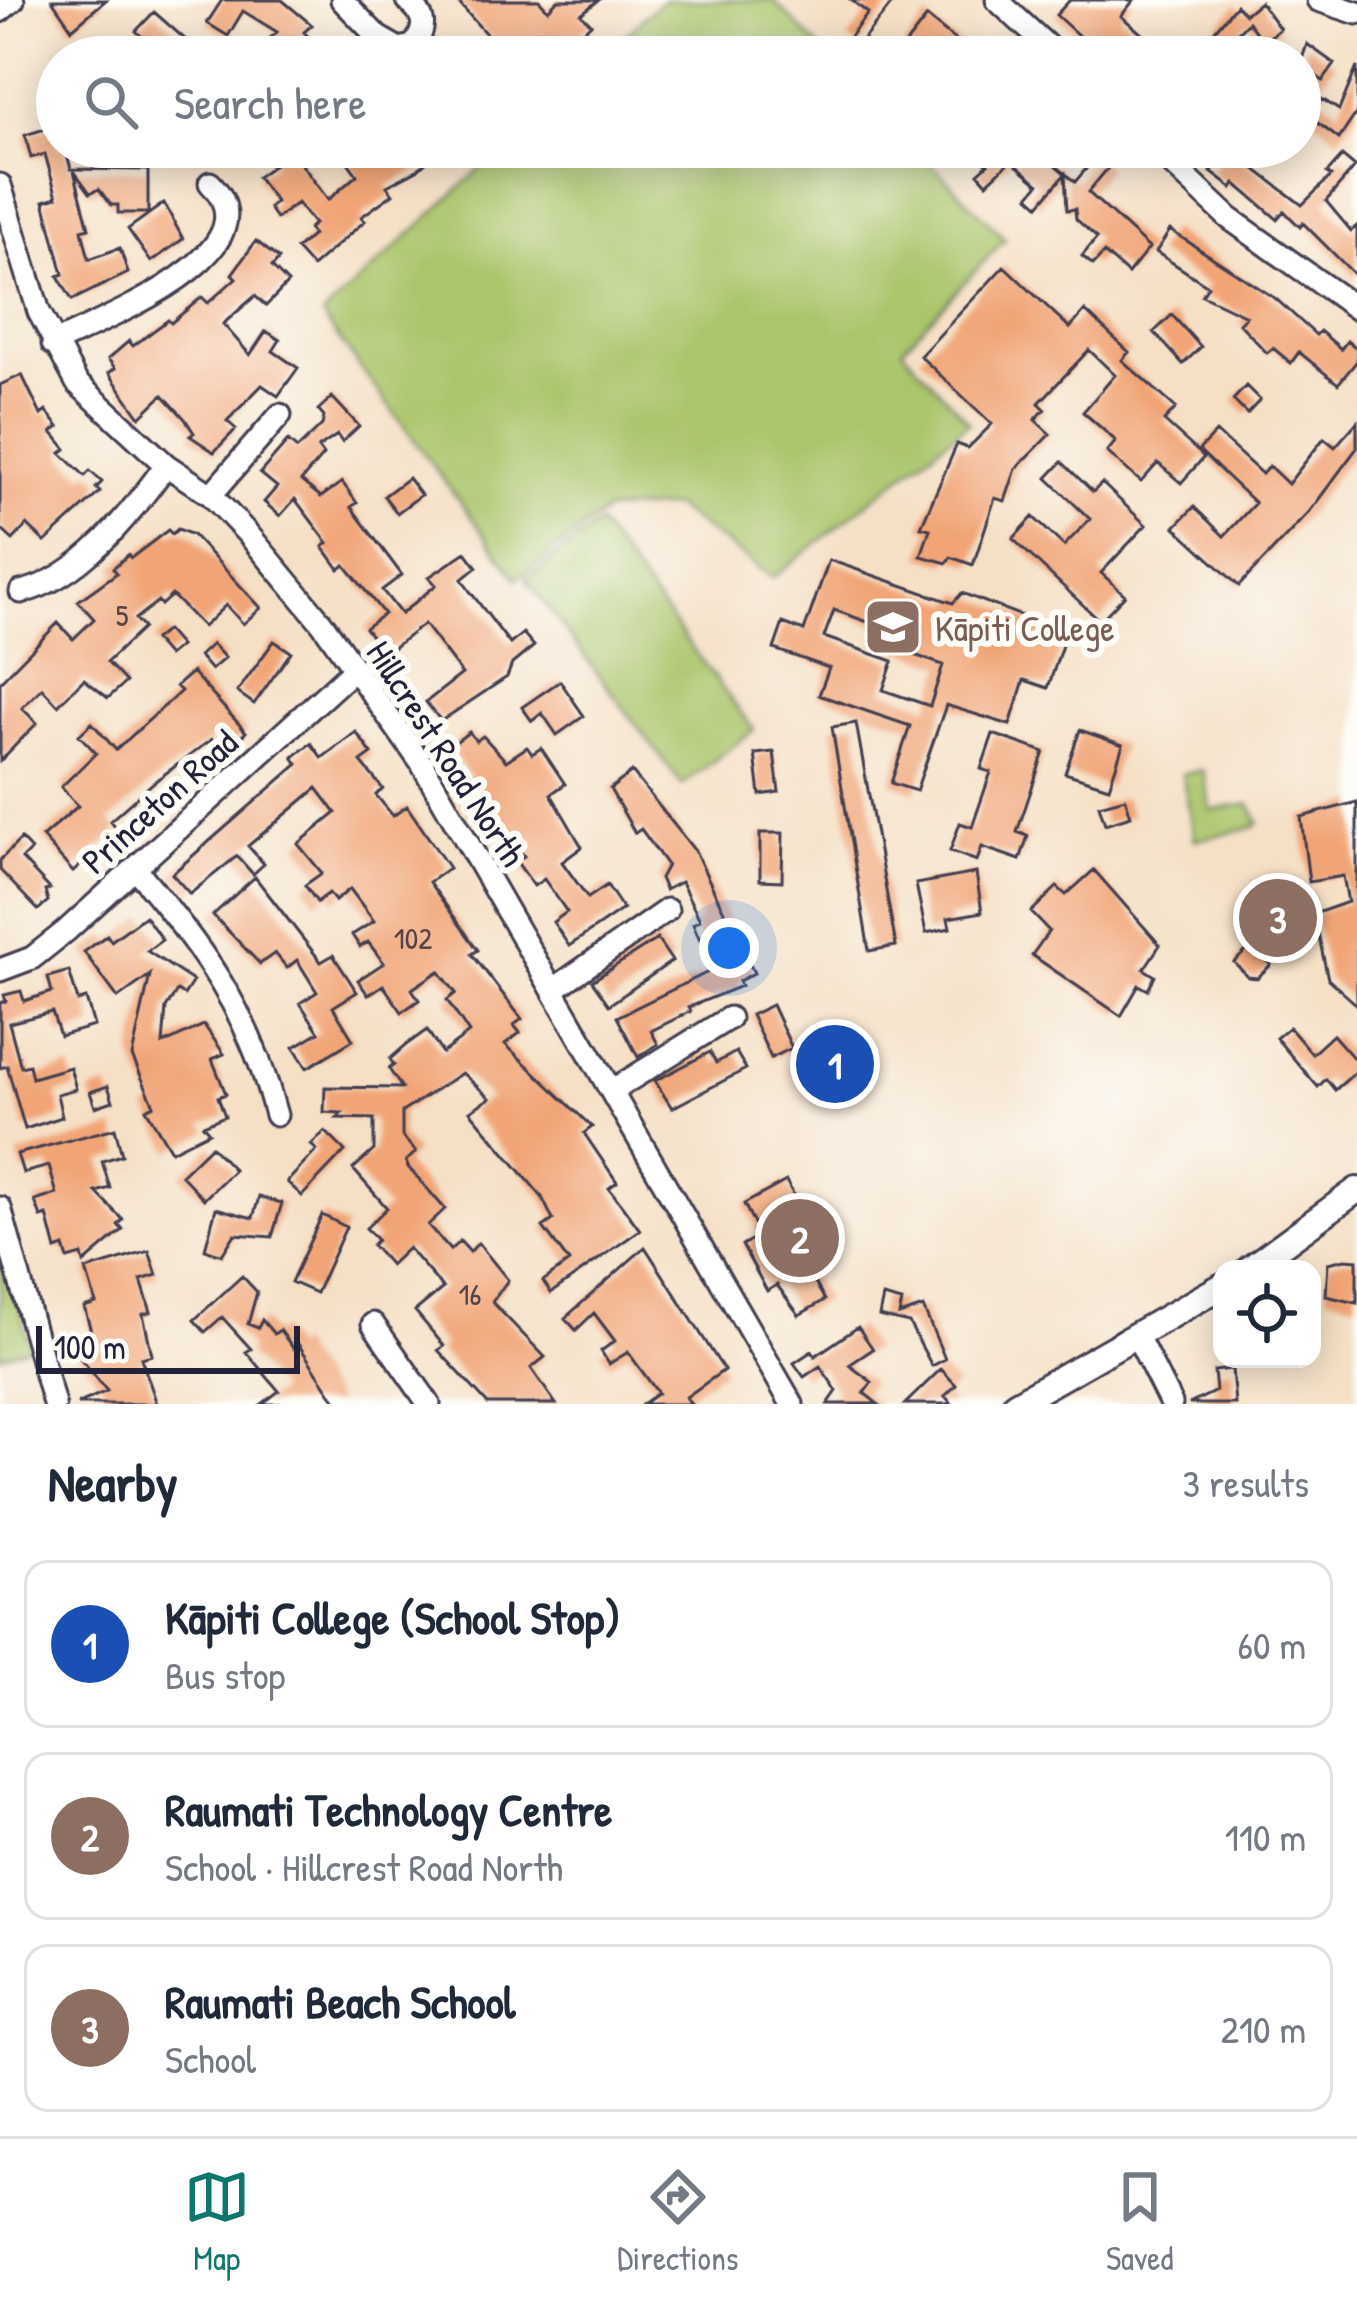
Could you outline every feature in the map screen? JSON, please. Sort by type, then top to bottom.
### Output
[{"type":"main road","points":[[1261,1260],[1357,1190]]},
{"type":"main road","points":[[1015,1404],[1138,1339],[1213,1292]]},
{"type":"street","points":[[0,10],[13,0]]},
{"type":"street","points":[[342,0],[377,36]]},
{"type":"street","points":[[407,0],[421,13],[424,25],[418,36]]},
{"type":"street","points":[[997,0],[1036,36]]},
{"type":"street","points":[[1318,0],[1357,14]]},
{"type":"street","points":[[1176,168],[1228,218],[1357,309]]},
{"type":"street","points":[[52,344],[167,286],[198,264],[218,241],[228,217],[223,195],[211,183]]},
{"type":"street","name":"Hillcrest Road North","points":[[0,185],[52,344],[99,408],[166,465],[211,495],[354,669],[422,764],[792,1404]]},
{"type":"street","points":[[211,495],[280,415]]},
{"type":"street","points":[[21,592],[47,584],[79,561],[166,465]]},
{"type":"street","name":"Princeton Road","points":[[0,970],[32,958],[354,669]]},
{"type":"street","points":[[135,868],[208,955],[231,994],[265,1071],[276,1115]]},
{"type":"street","points":[[554,989],[667,910]]},
{"type":"street","points":[[613,1090],[729,1018]]},
{"type":"street","points":[[0,1208],[54,1404]]},
{"type":"street","points":[[373,1324],[429,1404]]},
{"type":"street","points":[[1138,1339],[1171,1404]]},
{"type":"green space","points":[[663,0],[773,0],[808,36],[624,36]]},
{"type":"green space","points":[[481,168],[936,168],[1005,239],[902,349],[969,422],[773,578],[674,507],[606,511],[517,579],[322,316]]},
{"type":"green space","points":[[598,524],[754,730],[682,785],[526,579]]},
{"type":"green space","points":[[1203,770],[1211,810],[1250,804],[1259,822],[1254,828],[1195,840],[1182,774]]},
{"type":"green space","points":[[0,1229],[30,1347],[0,1356]]},
{"type":"building","points":[[52,0],[106,0],[72,29]]},
{"type":"building","points":[[222,0],[282,0],[312,25],[304,32],[308,36],[273,36],[277,32],[243,11],[228,36],[207,23]]},
{"type":"building","points":[[456,0],[539,0],[548,10],[558,0],[599,0],[581,14],[591,24],[578,36],[570,32],[565,36],[488,36]]},
{"type":"building","points":[[851,0],[895,0],[866,36],[850,36],[868,13]]},
{"type":"building","points":[[1070,0],[1134,0],[1121,16],[1143,35],[1079,36],[1056,15]]},
{"type":"building","points":[[1260,2],[1280,29],[1271,36],[1258,36],[1248,22],[1234,36],[1210,36],[1236,5],[1245,14]]},
{"type":"building","points":[[154,12],[181,36],[141,36],[136,31]]},
{"type":"building","points":[[927,17],[950,36],[912,36]]},
{"type":"building","points":[[1321,54],[1335,64],[1321,80]]},
{"type":"building","points":[[1357,67],[1357,112],[1339,139],[1321,125],[1321,100],[1339,110]]},
{"type":"building","points":[[36,132],[36,157],[31,158],[25,135]]},
{"type":"building","points":[[1342,156],[1355,167],[1326,201],[1351,231],[1357,226],[1357,277],[1303,223],[1300,227],[1284,211],[1277,219],[1235,183],[1232,188],[1211,172],[1214,168],[1254,168],[1302,205],[1331,176],[1327,173]]},
{"type":"building","points":[[49,168],[148,170],[148,213],[118,213],[118,205],[111,205],[99,189],[90,193],[74,171],[89,228],[82,230],[89,259],[120,248],[128,273],[72,300],[58,276],[63,274],[44,201],[57,197]]},
{"type":"building","points":[[269,168],[304,168],[328,200],[357,175],[352,168],[419,168],[387,186],[393,194],[361,217],[365,221],[312,267],[296,249],[313,235],[308,229],[314,224],[297,203],[276,219],[269,208],[276,202],[257,177]]},
{"type":"building","points":[[984,168],[1003,168],[987,183],[978,173]]},
{"type":"building","points":[[1020,168],[1059,168],[1075,182],[1087,168],[1108,168],[1088,192],[1149,248],[1128,274],[1104,253],[1093,265],[1082,256],[1097,238],[1076,219],[1075,209],[1067,210],[1065,174],[1039,205],[1029,196],[1039,184]]},
{"type":"building","points":[[164,203],[183,239],[151,262],[128,229]]},
{"type":"building","points":[[1170,230],[1276,299],[1316,335],[1320,331],[1341,349],[1347,341],[1357,348],[1357,361],[1338,384],[1299,352],[1291,363],[1273,348],[1267,353],[1239,323],[1246,316],[1202,295],[1208,286],[1156,252]]},
{"type":"building","points":[[256,241],[279,259],[272,267],[288,283],[266,306],[255,296],[223,324],[250,355],[266,331],[280,340],[273,351],[298,368],[278,396],[262,385],[227,421],[236,429],[214,452],[190,436],[194,433],[185,419],[163,395],[140,417],[109,373],[115,368],[108,359],[129,341],[133,346],[168,320],[171,323],[202,297],[208,303],[236,278],[232,274]]},
{"type":"building","points":[[1004,266],[1070,328],[1085,311],[1129,352],[1122,360],[1176,408],[1164,421],[1204,457],[1181,483],[1158,463],[1141,482],[1107,452],[1116,441],[1083,412],[1115,375],[1089,350],[1039,403],[1045,409],[1035,420],[1050,434],[1016,469],[1005,501],[995,498],[973,565],[951,557],[947,563],[921,556],[930,529],[921,527],[957,444],[968,448],[992,424],[920,356]]},
{"type":"building","points":[[1172,315],[1201,347],[1183,364],[1154,332]]},
{"type":"building","points":[[22,375],[41,415],[46,411],[59,427],[52,432],[66,449],[61,453],[85,476],[90,471],[102,482],[96,488],[100,492],[45,542],[27,525],[13,540],[0,528],[0,385]]},
{"type":"building","points":[[1246,386],[1260,400],[1247,414],[1233,400]]},
{"type":"building","points":[[332,397],[359,426],[342,442],[337,435],[318,448],[323,455],[301,481],[321,497],[342,482],[357,503],[351,507],[402,575],[382,590],[401,614],[436,585],[429,577],[466,552],[477,567],[462,579],[469,590],[510,644],[523,633],[534,646],[512,664],[507,677],[441,721],[426,702],[462,674],[424,624],[389,651],[382,651],[365,628],[384,614],[345,565],[339,569],[323,547],[328,543],[295,499],[280,516],[264,502],[277,487],[260,473],[288,441],[297,449],[322,425],[324,417],[318,410]]},
{"type":"building","points":[[1357,422],[1357,448],[1310,511],[1239,586],[1175,527],[1194,507],[1224,536],[1255,503],[1199,450],[1216,432],[1262,474],[1269,466],[1288,484],[1324,438],[1335,447]]},
{"type":"building","points":[[1062,462],[1093,492],[1102,483],[1146,525],[1101,573],[1125,595],[1100,621],[1013,539],[1033,517],[1064,546],[1090,519],[1047,478]]},
{"type":"building","points":[[408,478],[421,495],[397,513],[384,496]]},
{"type":"building","points":[[178,529],[193,535],[261,608],[243,624],[226,605],[203,627],[172,595],[161,605],[158,601],[135,619],[143,628],[107,662],[126,682],[108,698],[84,679],[58,705],[42,688],[22,708],[37,723],[0,761],[0,682],[58,623],[73,639],[94,619],[78,601],[117,573],[113,568],[128,555],[131,558],[168,530],[172,534]]},
{"type":"building","points":[[829,560],[953,603],[962,593],[1066,633],[1048,688],[1024,680],[1010,725],[946,705],[916,791],[891,783],[910,726],[819,695],[829,668],[774,649],[783,623],[804,631]],"holes":[[[834,610],[905,635],[900,650],[943,665],[930,706],[883,690],[893,661],[824,637]]]},
{"type":"building","points":[[166,630],[180,646],[168,656],[154,640]]},
{"type":"building","points":[[274,641],[291,652],[254,704],[237,692]]},
{"type":"building","points":[[212,644],[225,658],[211,670],[199,656]]},
{"type":"building","points":[[192,672],[246,732],[230,747],[223,739],[217,745],[212,739],[154,782],[110,821],[118,831],[73,872],[42,837],[78,806],[61,787],[96,753],[79,735],[92,723],[116,750],[181,691],[176,686]]},
{"type":"building","points":[[560,681],[584,716],[557,735],[542,713],[532,721],[522,707]]},
{"type":"building","points":[[856,723],[896,946],[869,951],[832,727]]},
{"type":"building","points":[[1080,730],[1123,745],[1109,787],[1065,773]]},
{"type":"building","points":[[356,732],[372,754],[361,762],[383,789],[376,795],[393,816],[407,806],[449,868],[429,882],[478,950],[472,954],[522,1019],[514,1025],[520,1033],[505,1044],[592,1127],[584,1133],[617,1182],[609,1188],[640,1230],[551,1293],[543,1281],[569,1262],[543,1227],[553,1220],[542,1197],[470,1111],[490,1098],[462,1073],[402,1112],[402,1136],[416,1152],[406,1161],[408,1167],[445,1209],[428,1225],[450,1250],[460,1241],[470,1252],[478,1243],[508,1280],[492,1302],[545,1357],[531,1368],[556,1404],[488,1404],[438,1350],[444,1346],[415,1311],[443,1288],[408,1248],[390,1265],[372,1245],[377,1240],[366,1228],[387,1208],[353,1169],[374,1150],[374,1119],[337,1118],[342,1113],[324,1112],[325,1087],[402,1088],[389,1069],[394,1065],[390,1059],[406,1045],[427,1030],[442,1053],[469,1033],[447,1000],[456,993],[439,971],[412,989],[419,1000],[402,1012],[383,985],[368,995],[358,980],[384,963],[368,942],[360,947],[352,935],[374,921],[350,889],[335,901],[329,893],[317,902],[305,885],[322,873],[298,844],[336,813],[317,788],[248,846],[264,864],[253,874],[237,856],[190,894],[172,874],[298,764],[293,757],[311,743],[322,758]]},
{"type":"building","points":[[469,732],[476,741],[483,736],[506,761],[527,747],[532,754],[541,748],[565,784],[551,794],[582,847],[562,862],[588,898],[607,885],[623,909],[569,946],[553,922],[567,912],[544,879],[534,886],[516,861],[524,856],[449,747]]},
{"type":"building","points":[[993,734],[1044,752],[1017,832],[1028,836],[1020,860],[982,847],[977,861],[950,851],[960,823],[972,827],[991,772],[981,769]]},
{"type":"building","points":[[774,752],[779,792],[760,795],[755,754]]},
{"type":"building","points":[[632,772],[695,851],[732,928],[701,942],[693,924],[700,920],[681,882],[665,890],[660,878],[667,865],[641,829],[635,833],[610,789]]},
{"type":"building","points":[[1125,798],[1131,816],[1105,824],[1099,805]]},
{"type":"building","points":[[1357,802],[1357,1005],[1328,979],[1314,914],[1348,902],[1343,876],[1309,882],[1301,817]]},
{"type":"building","points":[[760,833],[783,833],[782,881],[760,880]]},
{"type":"building","points":[[21,839],[31,850],[22,859],[50,889],[45,891],[48,901],[38,910],[0,870],[0,860]]},
{"type":"building","points":[[1094,870],[1160,945],[1144,969],[1155,976],[1148,990],[1139,985],[1121,1016],[1032,955],[1049,931],[1031,912],[1057,887],[1066,895]]},
{"type":"building","points":[[976,873],[982,912],[948,918],[950,928],[926,933],[916,884]]},
{"type":"building","points":[[255,877],[321,962],[333,955],[357,992],[333,1007],[353,1040],[307,1068],[294,1047],[319,1032],[300,1003],[317,992],[297,960],[287,968],[275,953],[260,964],[213,915]]},
{"type":"building","points":[[145,916],[162,940],[147,951],[193,981],[184,995],[177,991],[166,1008],[163,1044],[204,1025],[224,1054],[212,1059],[226,1094],[218,1097],[225,1116],[203,1125],[209,1132],[171,1151],[146,1109],[154,1105],[132,1056],[150,975],[118,998],[84,952],[107,935],[111,941]]},
{"type":"building","points":[[657,939],[672,961],[609,1005],[592,981]]},
{"type":"building","points":[[1253,945],[1271,965],[1257,978],[1248,977],[1234,962]]},
{"type":"building","points":[[745,954],[754,973],[739,981],[741,986],[689,1007],[691,1011],[651,1031],[658,1044],[638,1057],[617,1017]]},
{"type":"building","points":[[69,971],[78,1001],[86,998],[94,1026],[60,1036],[52,1012],[9,1023],[21,1067],[29,1065],[32,1078],[70,1067],[76,1089],[57,1094],[62,1117],[25,1129],[7,1066],[0,1068],[0,1003],[6,1001],[4,995],[21,991],[24,1001],[52,992],[48,977]]},
{"type":"building","points":[[772,1005],[792,1048],[771,1058],[751,1015]]},
{"type":"building","points":[[1289,1027],[1312,1054],[1333,1035],[1357,1062],[1357,1071],[1335,1090],[1326,1079],[1318,1087],[1276,1038]]},
{"type":"building","points":[[710,1052],[716,1063],[736,1052],[746,1069],[672,1108],[655,1081]]},
{"type":"building","points":[[108,1086],[113,1101],[95,1107],[90,1092]]},
{"type":"building","points":[[115,1128],[122,1155],[102,1161],[110,1188],[96,1192],[123,1220],[118,1225],[123,1230],[84,1263],[82,1255],[68,1259],[64,1247],[56,1250],[47,1215],[41,1217],[35,1201],[57,1194],[49,1166],[23,1173],[17,1154]]},
{"type":"building","points":[[325,1131],[345,1151],[302,1196],[287,1182],[317,1150],[311,1145]]},
{"type":"building","points":[[211,1146],[234,1170],[204,1199],[181,1175]]},
{"type":"building","points":[[786,1181],[831,1263],[810,1274],[825,1300],[799,1315],[777,1285],[767,1291],[742,1245],[760,1235],[744,1204]]},
{"type":"building","points":[[259,1197],[282,1203],[272,1237],[235,1234],[222,1255],[205,1249],[216,1208],[253,1218]]},
{"type":"building","points":[[322,1215],[346,1227],[316,1293],[291,1282]]},
{"type":"building","points":[[645,1247],[724,1370],[686,1397],[691,1404],[643,1404],[658,1393],[628,1352],[609,1364],[601,1351],[615,1341],[594,1313],[576,1330],[565,1318]]},
{"type":"building","points":[[149,1251],[157,1275],[141,1280],[151,1312],[143,1314],[152,1355],[141,1358],[157,1404],[77,1404],[107,1391],[77,1354],[94,1341],[84,1307],[96,1303],[86,1270]]},
{"type":"building","points":[[1357,1260],[1357,1303],[1326,1296],[1328,1263]]},
{"type":"building","points":[[242,1276],[257,1292],[248,1324],[258,1328],[262,1320],[274,1334],[280,1330],[293,1348],[298,1344],[338,1404],[262,1404],[279,1391],[246,1352],[251,1349],[222,1317],[205,1332],[194,1320]]},
{"type":"building","points":[[883,1297],[902,1302],[899,1315],[923,1307],[945,1359],[932,1366],[909,1323],[879,1316]]},
{"type":"building","points":[[858,1327],[873,1349],[849,1365],[872,1382],[864,1393],[878,1404],[828,1404],[837,1391],[820,1366],[804,1377],[794,1363],[812,1351],[815,1356]]},
{"type":"building","points":[[941,1369],[956,1385],[945,1396],[952,1404],[905,1404]]},
{"type":"building","points":[[1232,1369],[1235,1404],[1189,1404],[1216,1391],[1214,1371]]},
{"type":"place","name":"Kāpiti College","points":[[893,627]]},
{"type":"place","name":"Raumati Beach School","points":[[1278,918]]},
{"type":"place","name":"Kāpiti College (School Stop)","points":[[835,1064]]},
{"type":"place","name":"Raumati Technology Centre","points":[[800,1238]]}]
